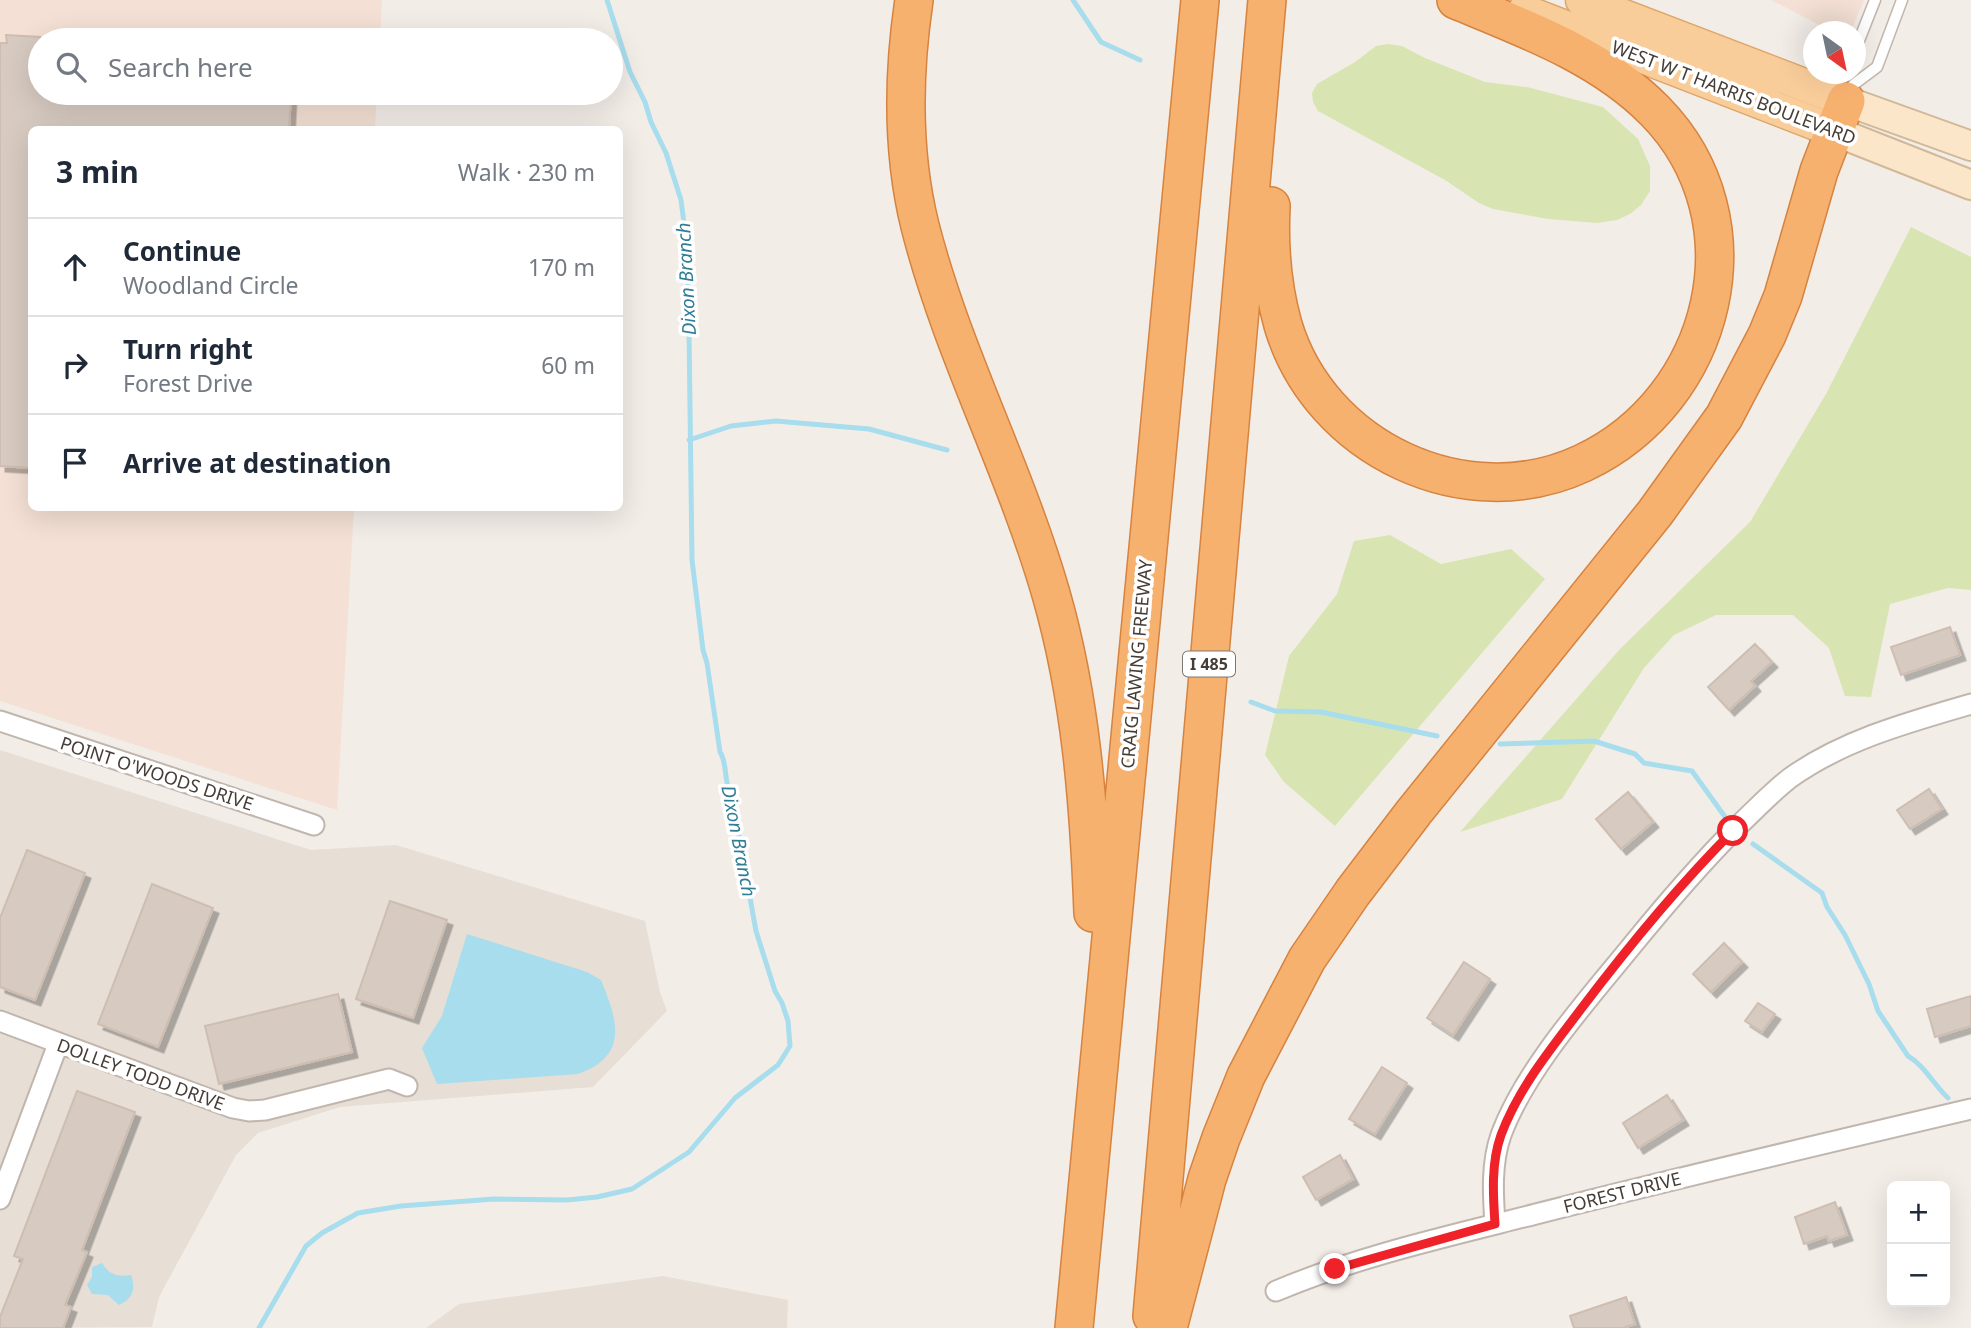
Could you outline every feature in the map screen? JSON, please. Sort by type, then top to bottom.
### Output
[{"type":"highway","points":[[914,0],[905,91],[910,160],[920,223],[937,285],[1029,527],[1051,593],[1067,656],[1086,775],[1099,1047]]},
{"type":"highway","name":"CRAIG LAWING FREEWAY","points":[[1074,1328],[1200,0]]},
{"type":"highway","name":"I 485","points":[[1151,1328],[1267,0]]},
{"type":"highway","points":[[1259,105],[1275,143],[1269,245],[1283,327],[1305,372],[1334,413],[1357,435],[1387,454],[1420,470],[1450,478],[1486,483],[1523,481],[1553,475],[1583,463],[1613,447],[1643,423],[1677,384],[1694,355],[1706,320],[1713,279],[1714,242],[1707,206],[1687,153],[1673,131],[1633,92],[1560,44],[1456,0]]},
{"type":"highway","points":[[1168,1328],[1207,1179],[1221,1138],[1246,1076],[1307,959],[1353,892],[1415,811],[1655,513],[1724,416],[1756,356],[1783,296],[1819,171],[1846,98]]},
{"type":"main road","name":"WEST W T HARRIS BOULEVARD","points":[[1496,0],[1846,98],[1971,186]]},
{"type":"main road","name":"WEST W T HARRIS BOULEVARD","points":[[1583,0],[1971,146]]},
{"type":"street","points":[[1495,1224],[1493,1193],[1496,1156],[1500,1137],[1524,1086],[1600,984],[1713,851],[1766,798],[1805,768],[1885,730],[1971,704]]},
{"type":"street","name":"POINT O'WOODS DRIVE","points":[[0,721],[314,825]]},
{"type":"street","name":"DOLLEY TODD DRIVE","points":[[0,1021],[221,1104],[248,1111],[265,1110],[388,1079],[407,1086]]},
{"type":"street","points":[[0,1199],[58,1044]]},
{"type":"street","name":"FOREST DRIVE","points":[[1276,1291],[1363,1260],[1495,1224],[1971,1109]]},
{"type":"lane","points":[[1866,23],[1875,0]]},
{"type":"lane","points":[[1846,98],[1877,67],[1902,0]]},
{"type":"shaded area","points":[[0,0],[382,0],[381,28],[28,28],[28,105],[376,105],[375,126],[28,126],[28,511],[354,511],[337,810],[0,701]]},
{"type":"shaded area","points":[[1771,0],[1864,0],[1855,21],[1812,21]]},
{"type":"shaded area","points":[[0,750],[311,850],[396,845],[645,921],[660,992],[667,1011],[593,1087],[340,1107],[258,1133],[236,1155],[159,1297],[152,1327],[0,1328]]},
{"type":"shaded area","points":[[663,1276],[788,1300],[787,1328],[426,1328],[459,1304]]},
{"type":"green space","points":[[1376,46],[1402,46],[1485,82],[1527,87],[1603,107],[1638,139],[1650,166],[1650,191],[1641,205],[1630,214],[1617,220],[1597,223],[1548,219],[1493,209],[1318,111],[1312,93],[1317,84]]},
{"type":"green space","points":[[1911,227],[1971,257],[1971,590],[1948,588],[1890,604],[1871,697],[1845,696],[1829,648],[1793,615],[1716,615],[1674,635],[1644,668],[1562,799],[1460,832],[1620,649],[1750,522],[1826,394]]},
{"type":"green space","points":[[1390,535],[1441,564],[1511,549],[1545,579],[1335,826],[1284,782],[1265,755],[1289,656],[1337,594],[1354,541]]},
{"type":"water","points":[[467,934],[587,972],[601,980],[611,1009],[615,1035],[606,1057],[578,1074],[437,1084],[422,1048],[442,1016]]},
{"type":"water","points":[[102,1263],[114,1274],[131,1275],[132,1293],[119,1305],[108,1295],[92,1294],[87,1285],[92,1277],[92,1267]]},
{"type":"building","points":[[6,35],[28,36],[28,105],[290,105],[289,126],[28,126],[28,468],[0,466],[0,43],[7,43]]},
{"type":"building","points":[[1950,627],[1960,655],[1901,675],[1891,647]]},
{"type":"building","points":[[1755,644],[1772,662],[1751,681],[1755,686],[1729,710],[1708,687]]},
{"type":"building","points":[[1929,789],[1942,809],[1910,829],[1897,810]]},
{"type":"building","points":[[1628,792],[1653,822],[1621,849],[1596,819]]},
{"type":"building","points":[[27,850],[85,873],[35,1000],[0,987],[0,918]]},
{"type":"building","points":[[152,884],[213,908],[158,1047],[98,1024]]},
{"type":"building","points":[[390,901],[447,920],[413,1018],[356,999]]},
{"type":"building","points":[[1724,943],[1742,962],[1711,992],[1693,974]]},
{"type":"building","points":[[1464,962],[1490,979],[1453,1035],[1427,1018]]},
{"type":"building","points":[[338,994],[352,1052],[219,1084],[205,1026]]},
{"type":"building","points":[[1971,996],[1971,1026],[1935,1037],[1927,1009]]},
{"type":"building","points":[[1758,1003],[1775,1014],[1762,1032],[1745,1021]]},
{"type":"building","points":[[1382,1067],[1407,1083],[1375,1134],[1349,1119]]},
{"type":"building","points":[[77,1091],[135,1112],[82,1250],[87,1252],[65,1305],[71,1307],[63,1328],[0,1328],[0,1317],[23,1259],[14,1256]]},
{"type":"building","points":[[1667,1095],[1683,1120],[1638,1148],[1623,1123]]},
{"type":"building","points":[[1340,1155],[1353,1179],[1316,1200],[1303,1177]]},
{"type":"building","points":[[1835,1202],[1847,1235],[1829,1241],[1827,1236],[1804,1244],[1795,1217]]},
{"type":"building","points":[[1626,1297],[1635,1324],[1623,1328],[1574,1328],[1570,1316]]},
{"type":"waterway","name":"Dixon Branch","points":[[607,0],[616,28]]},
{"type":"waterway","points":[[1073,0],[1101,42],[1140,60]]},
{"type":"waterway","name":"Dixon Branch","points":[[259,1328],[306,1246],[322,1233],[358,1213],[401,1206],[494,1199],[567,1200],[632,1189],[689,1152],[735,1098],[778,1065],[790,1046],[788,1021],[775,991],[756,931],[731,793],[720,752],[703,650],[692,560],[688,254],[681,200],[666,153],[623,50]]},
{"type":"waterway","points":[[689,440],[731,426],[776,421],[869,429],[947,450]]},
{"type":"waterway","points":[[1251,702],[1275,711],[1321,712],[1437,736]]},
{"type":"waterway","points":[[1500,744],[1594,741],[1635,754],[1644,763],[1692,771],[1728,821]]},
{"type":"waterway","points":[[1753,844],[1822,893],[1869,984],[1878,1011],[1908,1056],[1948,1098]]},
{"type":"route","points":[[1335,1269],[1495,1224],[1493,1193],[1496,1156],[1500,1137],[1524,1086],[1600,984],[1675,894],[1733,831]]}]
